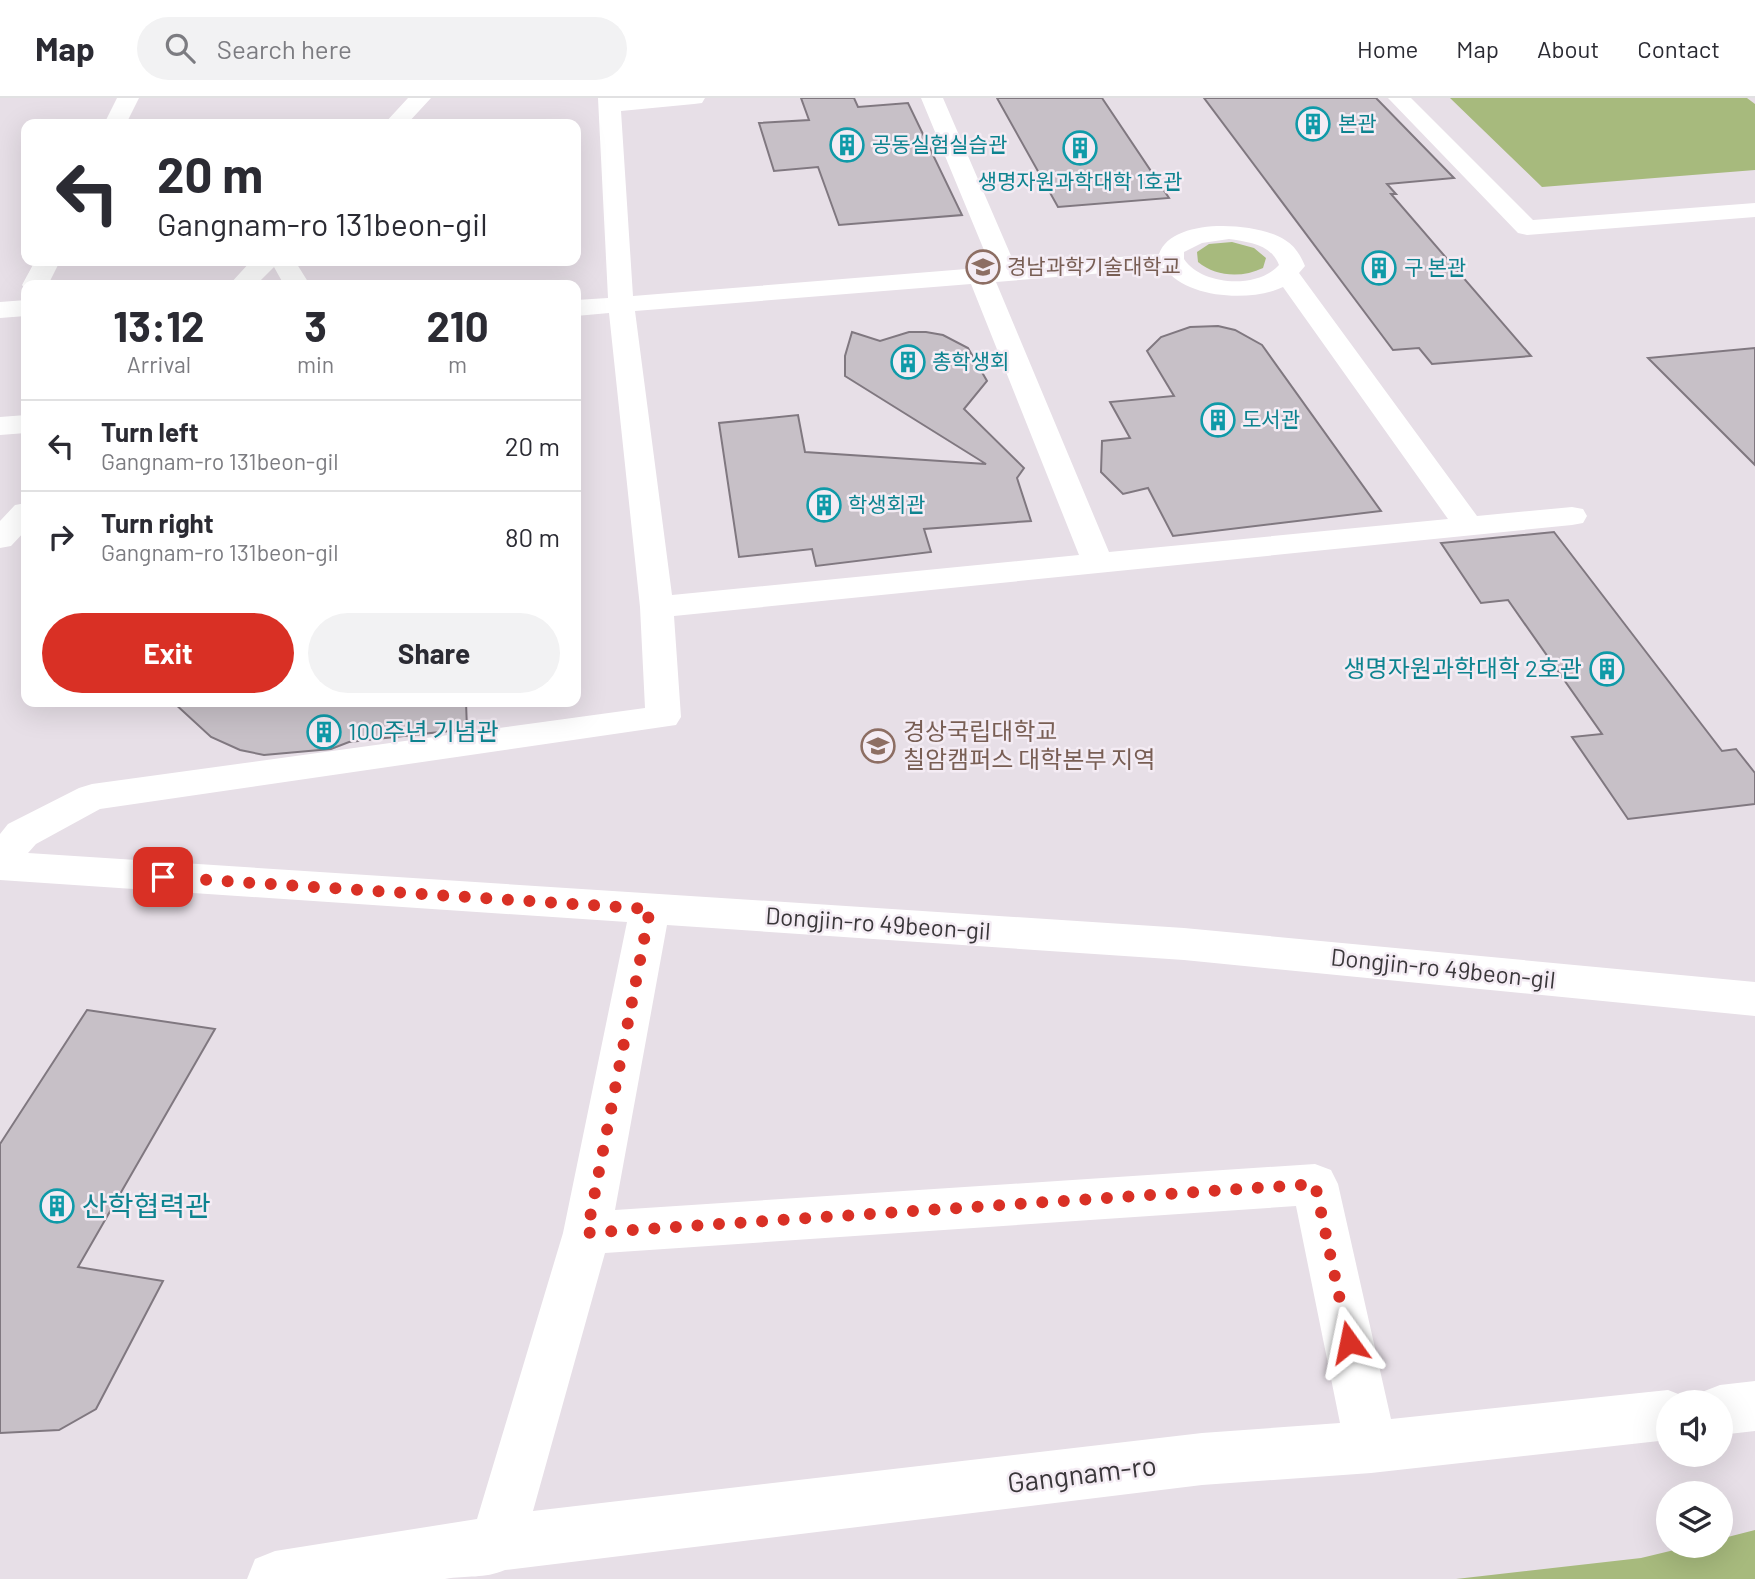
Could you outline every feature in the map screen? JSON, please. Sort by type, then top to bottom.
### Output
[{"type":"street","points":[[117,119],[128,98]]},
{"type":"street","points":[[400,119],[420,98]]},
{"type":"street","points":[[2,861],[22,834],[92,797],[663,717],[657,607],[621,304],[610,101],[694,98]]},
{"type":"street","points":[[932,98],[1097,561]]},
{"type":"street","points":[[1398,98],[1527,228],[1755,210]]},
{"type":"street","points":[[1209,233],[1249,235],[1281,247],[1290,256],[1292,266],[1287,275],[1262,286],[1224,287],[1189,276],[1178,269],[1172,260],[1173,251],[1180,243],[1193,236],[1209,233]]},
{"type":"street","points":[[581,307],[1172,260]]},
{"type":"street","points":[[244,280],[259,266]]},
{"type":"street","points":[[1287,275],[1468,525]]},
{"type":"street","points":[[0,426],[21,424]]},
{"type":"street","points":[[657,607],[1097,561],[1572,516]]},
{"type":"street","points":[[0,539],[21,517]]},
{"type":"street","name":"Dongjin-ro 49beon-gil","points":[[2,861],[650,909],[1184,944],[1755,999]]},
{"type":"street","points":[[497,1544],[587,1233],[650,909]]},
{"type":"street","points":[[587,1233],[1315,1184],[1371,1447]]},
{"type":"street","points":[[1733,1409],[1755,1406]]},
{"type":"street","name":"Gangnam-ro","points":[[275,1579],[497,1544],[1202,1459],[1371,1447],[1656,1416]]},
{"type":"street","name":"Gangnam-ro","points":[[436,1579],[497,1544]]},
{"type":"green space","points":[[1450,98],[1747,98],[1755,104],[1755,170],[1542,187]]},
{"type":"green space","points":[[1232,242],[1254,248],[1266,258],[1263,268],[1247,273],[1229,274],[1213,271],[1198,262],[1197,252],[1209,244]]},
{"type":"green space","points":[[1755,1530],[1755,1579],[1456,1579],[1656,1554],[1656,1558],[1733,1558],[1733,1536]]},
{"type":"building","name":"공동실험실습관","points":[[801,98],[854,98],[858,107],[908,103],[962,215],[839,225],[818,167],[774,171],[759,123],[809,120]]},
{"type":"building","name":"생명자원과학대학 1호관","points":[[997,98],[1102,98],[1169,198],[1058,207]]},
{"type":"building","name":"구 본관","points":[[1204,98],[1376,98],[1454,178],[1387,184],[1396,194],[1391,194],[1531,356],[1432,364],[1419,348],[1393,350]]},
{"type":"building","name":"도서관","points":[[1218,326],[1235,330],[1262,345],[1381,511],[1173,536],[1148,488],[1123,494],[1101,472],[1102,441],[1130,438],[1110,402],[1174,396],[1147,351],[1161,337],[1190,327]]},
{"type":"building","name":"학생회관","points":[[852,332],[880,341],[909,332],[926,332],[943,335],[968,348],[987,381],[964,409],[1024,468],[1017,478],[1031,521],[924,529],[931,552],[816,566],[812,549],[739,557],[719,423],[798,415],[805,452],[986,464],[845,376],[845,356]]},
{"type":"building","points":[[1755,348],[1755,465],[1648,358]]},
{"type":"building","name":"생명자원과학대학 2호관","points":[[1554,532],[1722,751],[1736,749],[1755,773],[1755,804],[1628,819],[1572,737],[1602,734],[1508,600],[1481,603],[1441,543]]},
{"type":"building","name":"100주년 기념관","points":[[178,707],[466,707],[467,729],[349,742],[331,749],[264,755],[240,750],[211,737]]},
{"type":"building","name":"산학협력관","points":[[87,1010],[215,1029],[78,1267],[163,1281],[96,1409],[59,1430],[0,1433],[0,1144]]},
{"type":"place","name":"본관","points":[[1313,124]]},
{"type":"place","name":"공동실험실습관","points":[[847,145]]},
{"type":"place","name":"생명자원과학대학 1호관","points":[[1080,148]]},
{"type":"place","name":"경남과학기술대학교","points":[[983,267]]},
{"type":"place","name":"구 본관","points":[[1379,268]]},
{"type":"place","name":"총학생회","points":[[908,362]]},
{"type":"place","name":"도서관","points":[[1218,420]]},
{"type":"place","name":"학생회관","points":[[824,505]]},
{"type":"place","name":"생명자원과학대학 2호관","points":[[1607,669]]},
{"type":"place","name":"100주년 기념관","points":[[324,732]]},
{"type":"place","name":"경상국립대학교 칠암캠퍼스 대학본부 지역","points":[[878,746]]},
{"type":"place","name":"산학협력관","points":[[57,1206]]},
{"type":"route","points":[[163,877],[650,909],[587,1233],[1315,1184],[1349,1342]]}]
